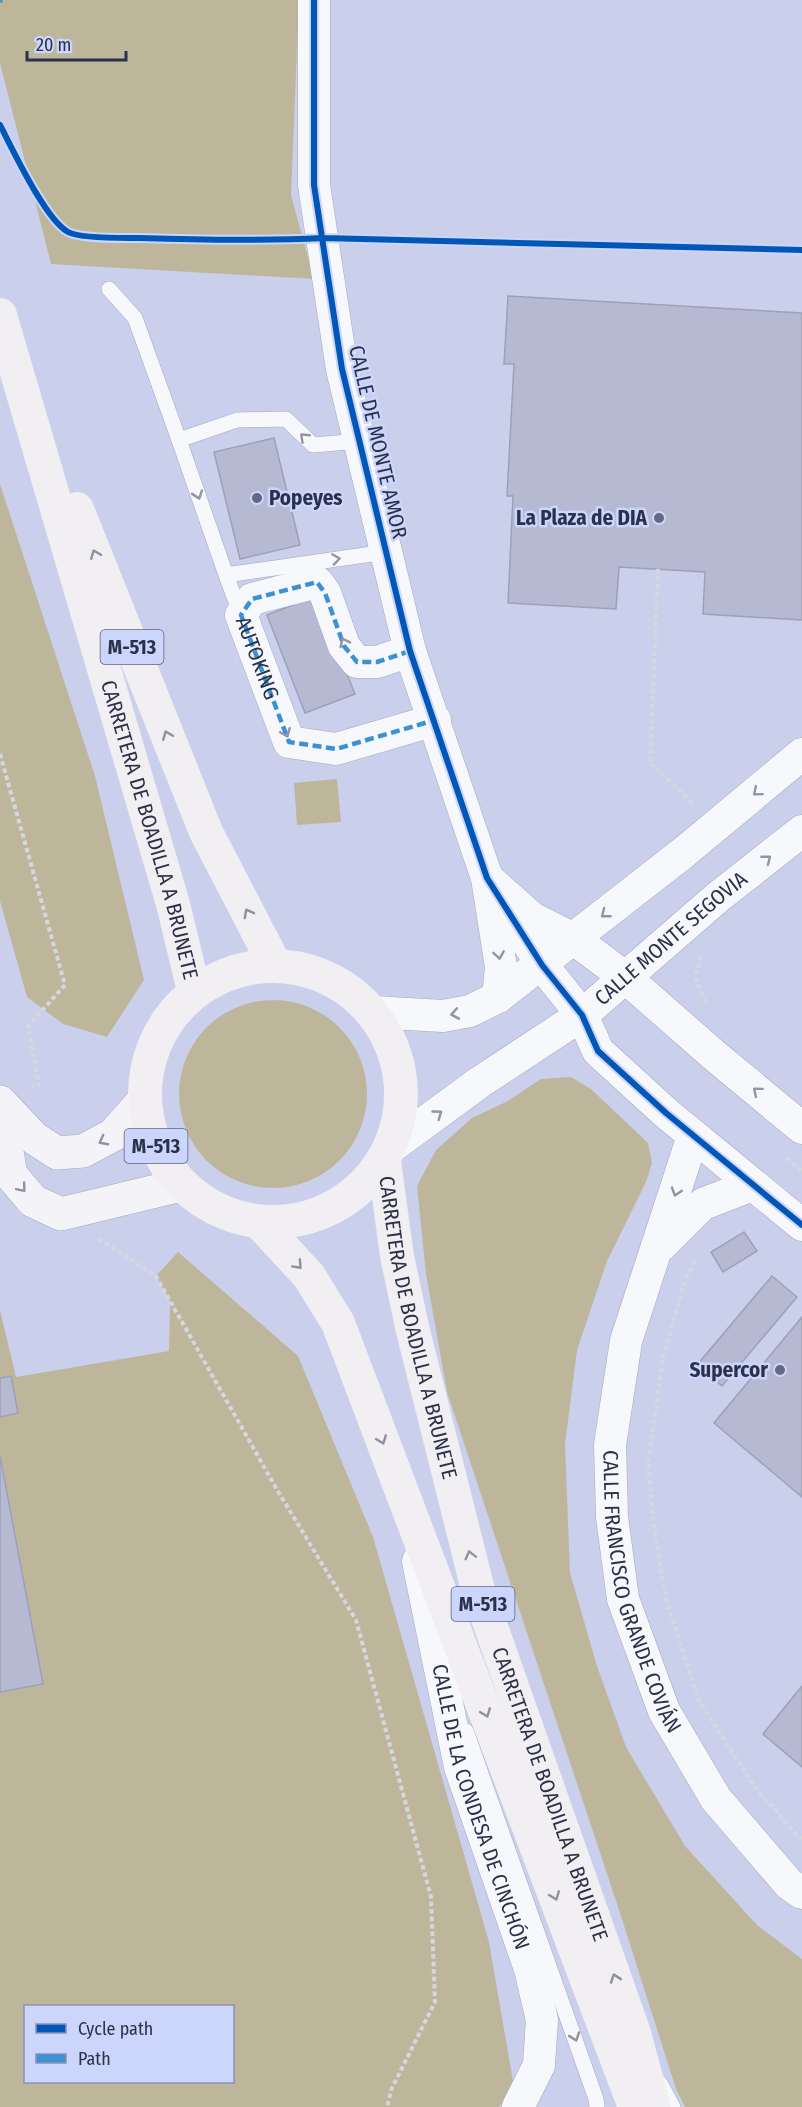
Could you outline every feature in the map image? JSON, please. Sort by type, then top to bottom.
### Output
[{"type":"main road","name":"CARRETERA DE BOADILLA A BRUNETE","points":[[1,319],[206,831],[275,965]]},
{"type":"main road","name":"CARRETERA DE BOADILLA A BRUNETE","points":[[1,319],[173,904],[194,991]]},
{"type":"main road","name":"M-513","points":[[275,965],[312,971],[345,987],[373,1012],[388,1036],[398,1063],[402,1092],[400,1121],[387,1155],[366,1185],[343,1203],[317,1216],[288,1222],[259,1222],[234,1217],[211,1207],[181,1185],[158,1152],[148,1127],[144,1100],[147,1069],[156,1040],[172,1013],[194,991],[233,971],[275,965]]},
{"type":"main road","name":"CARRETERA DE BOADILLA A BRUNETE","points":[[387,1155],[397,1256],[408,1310],[478,1590],[634,2033],[654,2107]]},
{"type":"main road","name":"CARRETERA DE BOADILLA A BRUNETE","points":[[259,1222],[309,1276],[338,1323],[635,2107]]},
{"type":"street","name":"CALLE DE MONTE AMOR","points":[[315,0],[315,185],[342,369],[410,651],[487,878],[501,967],[498,997]]},
{"type":"street","name":"AUTOKING","points":[[410,651],[376,662],[357,662],[344,646],[325,593],[317,582],[252,599],[241,615],[289,742],[336,749],[435,720]]},
{"type":"street","points":[[373,1012],[444,1016],[470,1011],[498,997],[542,965],[802,754]]},
{"type":"street","name":"CALLE MONTE SEGOVIA","points":[[387,1155],[480,1082],[582,1015],[718,897],[802,831]]},
{"type":"street","name":"CALLE DE MONTE AMOR","points":[[487,878],[542,965],[582,1015],[598,1051],[693,1136],[802,1225]]},
{"type":"street","points":[[487,878],[532,918],[574,939],[626,978],[802,1128]]},
{"type":"street","points":[[0,1102],[34,1138],[57,1153],[83,1152],[113,1135],[144,1100]]},
{"type":"street","points":[[0,1113],[11,1175],[33,1201],[61,1214],[181,1185]]},
{"type":"street","name":"CALLE FRANCISCO GRANDE COVIÁN","points":[[693,1136],[626,1341],[610,1445],[612,1517],[623,1599],[664,1711],[716,1799],[789,1884],[802,1893]]},
{"type":"street","name":"CALLE FRANCISCO GRANDE COVIÁN","points":[[657,1250],[703,1204],[752,1185]]},
{"type":"street","name":"CALLE DE LA CONDESA DE CINCHÓN","points":[[406,1502],[460,1767],[530,1969],[542,2020],[539,2065],[518,2107]]},
{"type":"lane","points":[[109,289],[135,318],[241,615]]},
{"type":"lane","points":[[179,440],[237,420],[285,419],[313,445],[360,441]]},
{"type":"lane","points":[[226,575],[386,552]]},
{"type":"lane","points":[[406,1502],[467,1735],[572,2030],[597,2107]]},
{"type":"lane","points":[[634,2033],[673,2107]]},
{"type":"path","points":[[658,569],[650,763],[695,805],[682,853]]},
{"type":"path","points":[[0,754],[65,985],[28,1026],[39,1085],[29,1088]]},
{"type":"path","points":[[701,955],[695,977],[707,1006]]},
{"type":"path","points":[[61,1214],[156,1276],[276,1488],[356,1620],[431,1897],[435,2002],[392,2088],[387,2107]]},
{"type":"path","points":[[699,1256],[685,1281],[663,1357],[648,1461],[653,1521],[666,1599],[699,1701],[757,1790],[802,1840]]},
{"type":"shaded area","points":[[0,0],[299,0],[291,195],[314,279],[51,264],[0,63]]},
{"type":"shaded area","points":[[0,484],[95,776],[144,980],[107,1037],[63,1024],[27,997],[0,901]]},
{"type":"shaded area","points":[[337,779],[341,822],[297,825],[294,783]]},
{"type":"shaded area","points":[[273,1000],[309,1007],[333,1021],[346,1034],[360,1058],[367,1094],[360,1130],[346,1154],[333,1167],[309,1181],[273,1188],[237,1181],[213,1167],[200,1154],[186,1130],[179,1094],[186,1058],[200,1034],[213,1021],[237,1007]]},
{"type":"shaded area","points":[[571,1077],[591,1089],[648,1143],[652,1163],[646,1182],[607,1261],[577,1350],[565,1444],[570,1573],[597,1666],[626,1747],[685,1846],[757,1925],[802,1959],[802,2107],[685,2107],[676,2089],[447,1392],[426,1274],[417,1186],[436,1150],[472,1118],[506,1102],[541,1079]]},
{"type":"shaded area","points":[[178,1252],[298,1356],[373,1537],[489,1942],[514,2087],[499,2107],[0,2107],[0,1310],[16,1377],[169,1351],[170,1300],[156,1276]]},
{"type":"building","points":[[508,296],[802,313],[802,620],[703,614],[705,572],[619,567],[616,609],[508,603],[513,496],[507,496],[514,364],[504,364]]},
{"type":"building","name":"Popeyes","points":[[274,438],[300,545],[240,559],[214,452]]},
{"type":"building","points":[[316,596],[355,694],[305,713],[267,615]]},
{"type":"building","points":[[744,1232],[757,1251],[723,1272],[711,1252]]},
{"type":"building","points":[[772,1276],[797,1297],[722,1386],[697,1365]]},
{"type":"building","name":"Supercor","points":[[802,1317],[802,1497],[714,1423]]},
{"type":"building","points":[[11,1376],[18,1413],[0,1417],[0,1378]]},
{"type":"building","points":[[0,1456],[43,1684],[0,1692]]},
{"type":"building","points":[[802,1686],[802,1767],[763,1734]]},
{"type":"marked path","points":[[410,651],[377,662],[357,662],[344,646],[325,593],[317,582],[252,599],[241,615],[289,742],[336,749],[435,720]]},
{"type":"cycle path","points":[[314,0],[314,185],[342,369],[410,651],[487,878],[542,965],[582,1015],[598,1051],[666,1113],[802,1225]]},
{"type":"cycle path","points":[[0,125],[30,183],[50,213],[68,232],[82,236],[231,240],[323,238],[802,250]]},
{"type":"place","name":"Popeyes","points":[[257,498]]},
{"type":"place","name":"La Plaza de DIA","points":[[659,518]]},
{"type":"place","name":"Supercor","points":[[780,1370]]}]
